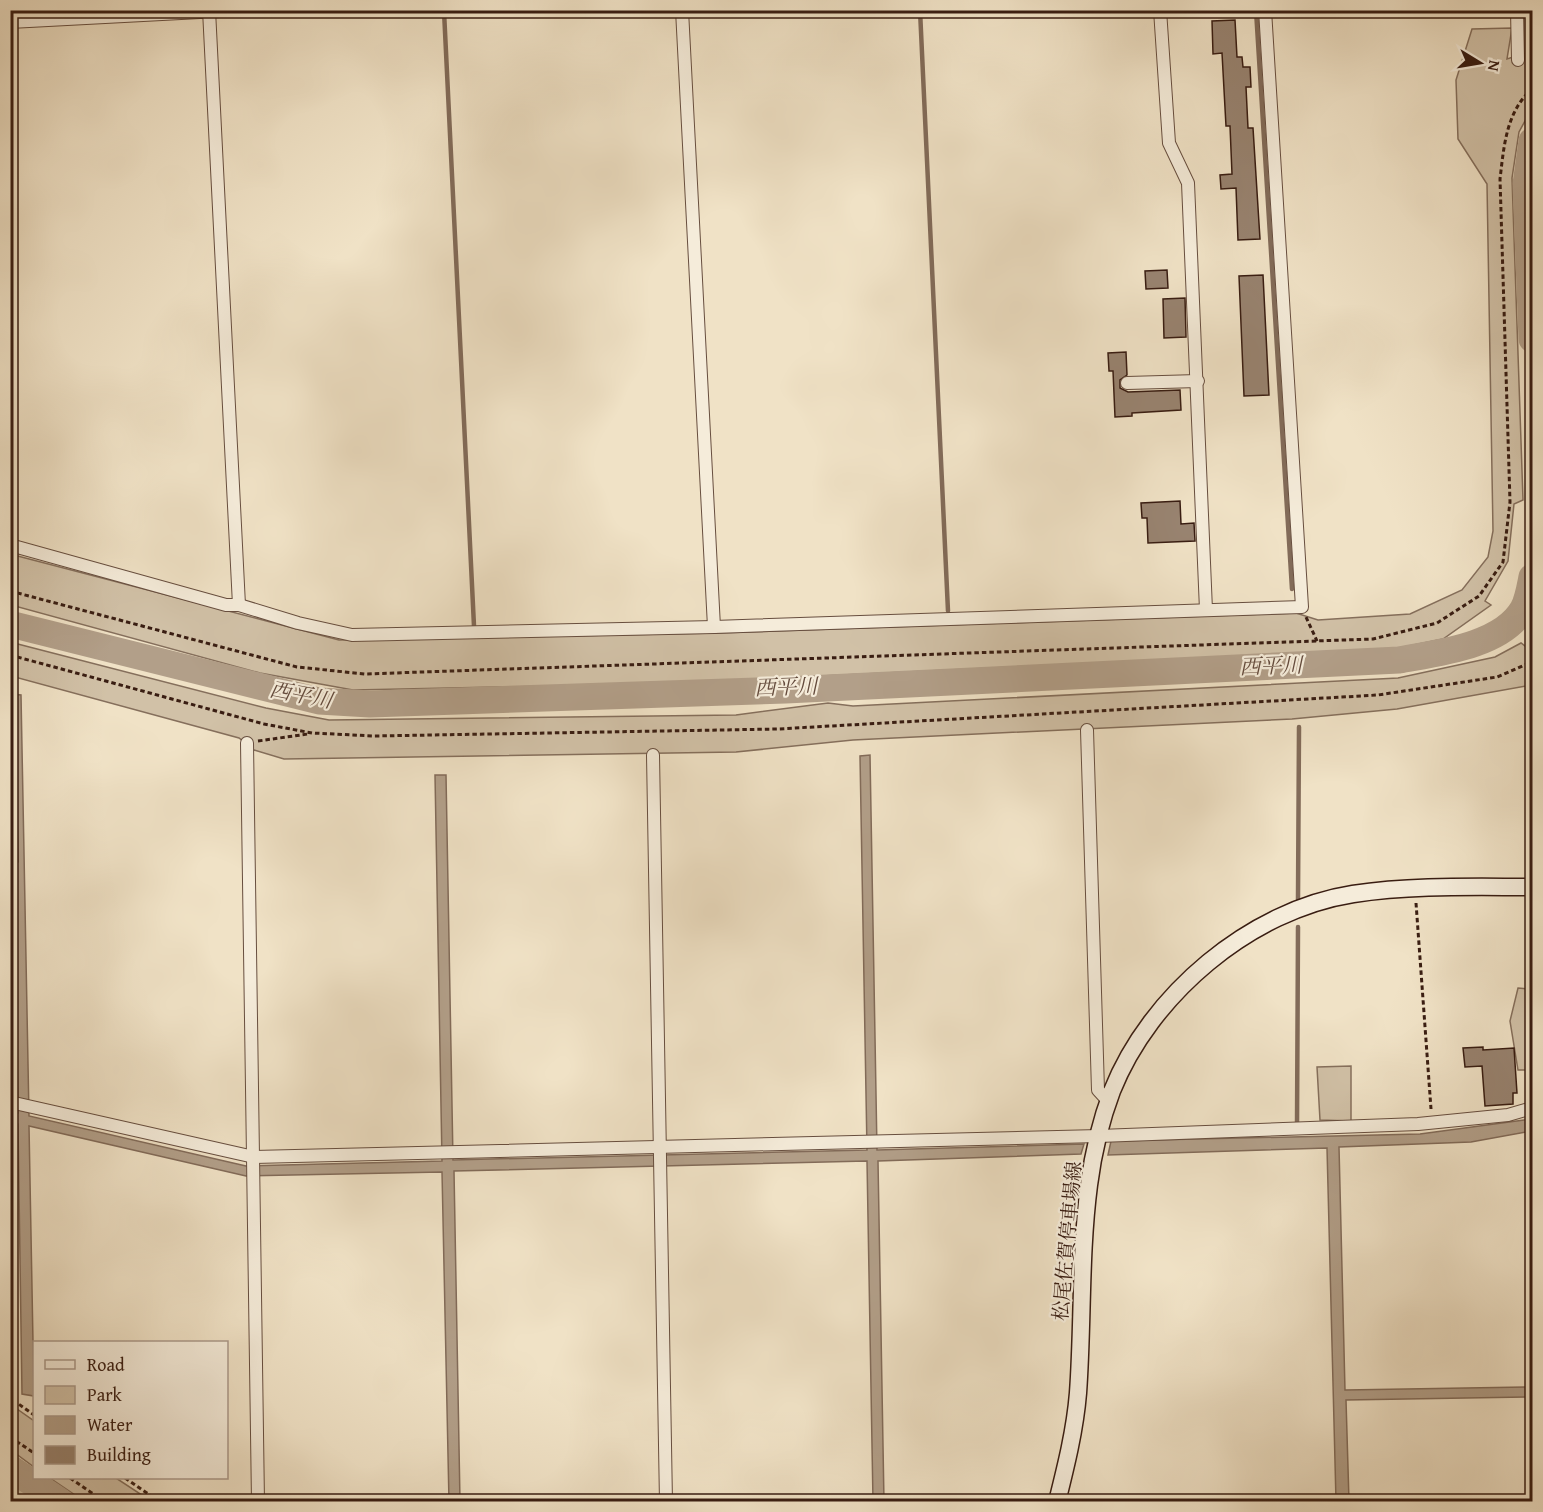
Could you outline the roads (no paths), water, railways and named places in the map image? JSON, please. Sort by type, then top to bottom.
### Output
[{"type":"main road","name":"松尾佐賀停車場線","points":[[1057,1502],[1070,1450],[1078,1395],[1084,1242],[1089,1184],[1099,1136],[1113,1090],[1146,1029],[1181,987],[1220,951],[1259,928],[1295,911],[1351,894],[1415,888],[1533,887]]},
{"type":"street","points":[[10,22],[238,10]]},
{"type":"street","points":[[682,10],[714,627]]},
{"type":"street","points":[[1160,10],[1169,143],[1188,183],[1206,610]]},
{"type":"street","points":[[10,545],[226,605],[239,605],[298,623],[352,635],[714,627],[1302,607],[1265,10]]},
{"type":"street","points":[[1517,10],[1518,60]]},
{"type":"street","points":[[209,11],[239,605]]},
{"type":"street","points":[[1127,382],[1198,381]]},
{"type":"street","points":[[1087,730],[1098,1090],[1109,1102]]},
{"type":"street","points":[[247,743],[258,1502]]},
{"type":"street","points":[[653,755],[666,1502]]},
{"type":"street","points":[[12,1103],[254,1157],[1099,1136],[1432,1123],[1508,1115],[1533,1108]]},
{"type":"water","points":[[11,694],[21,695],[29,1116],[246,1166],[442,1161],[435,775],[446,775],[453,1160],[867,1150],[860,756],[870,755],[877,1150],[1084,1144],[1081,1154],[878,1161],[884,1502],[873,1501],[867,1161],[454,1171],[460,1501],[449,1502],[442,1172],[246,1176],[29,1126],[33,1396],[22,1394],[18,1124],[11,1122],[11,1111],[18,1113]]},
{"type":"water","points":[[1532,1119],[1532,1131],[1471,1142],[1339,1147],[1345,1390],[1532,1387],[1532,1397],[1346,1400],[1349,1501],[1336,1501],[1327,1148],[1108,1155],[1111,1141],[1420,1134]]},
{"type":"waterway","points":[[920,10],[948,611]]},
{"type":"waterway","points":[[1256,10],[1292,589]]},
{"type":"waterway","points":[[1528,10],[1530,45]]},
{"type":"waterway","points":[[444,11],[474,626]]},
{"type":"waterway","name":"西平川","points":[[1532,141],[1526,184],[1532,339]]},
{"type":"waterway","name":"西平川","points":[[10,624],[319,701],[370,704],[786,690],[1399,660],[1449,651],[1485,640],[1500,632],[1513,622],[1523,609],[1528,598],[1532,577]]},
{"type":"waterway","points":[[1523,609],[1532,610]]},
{"type":"waterway","points":[[1298,899],[1299,727]]},
{"type":"waterway","points":[[1297,1128],[1298,927]]},
{"type":"waterway","points":[[10,1468],[61,1502]]}]
